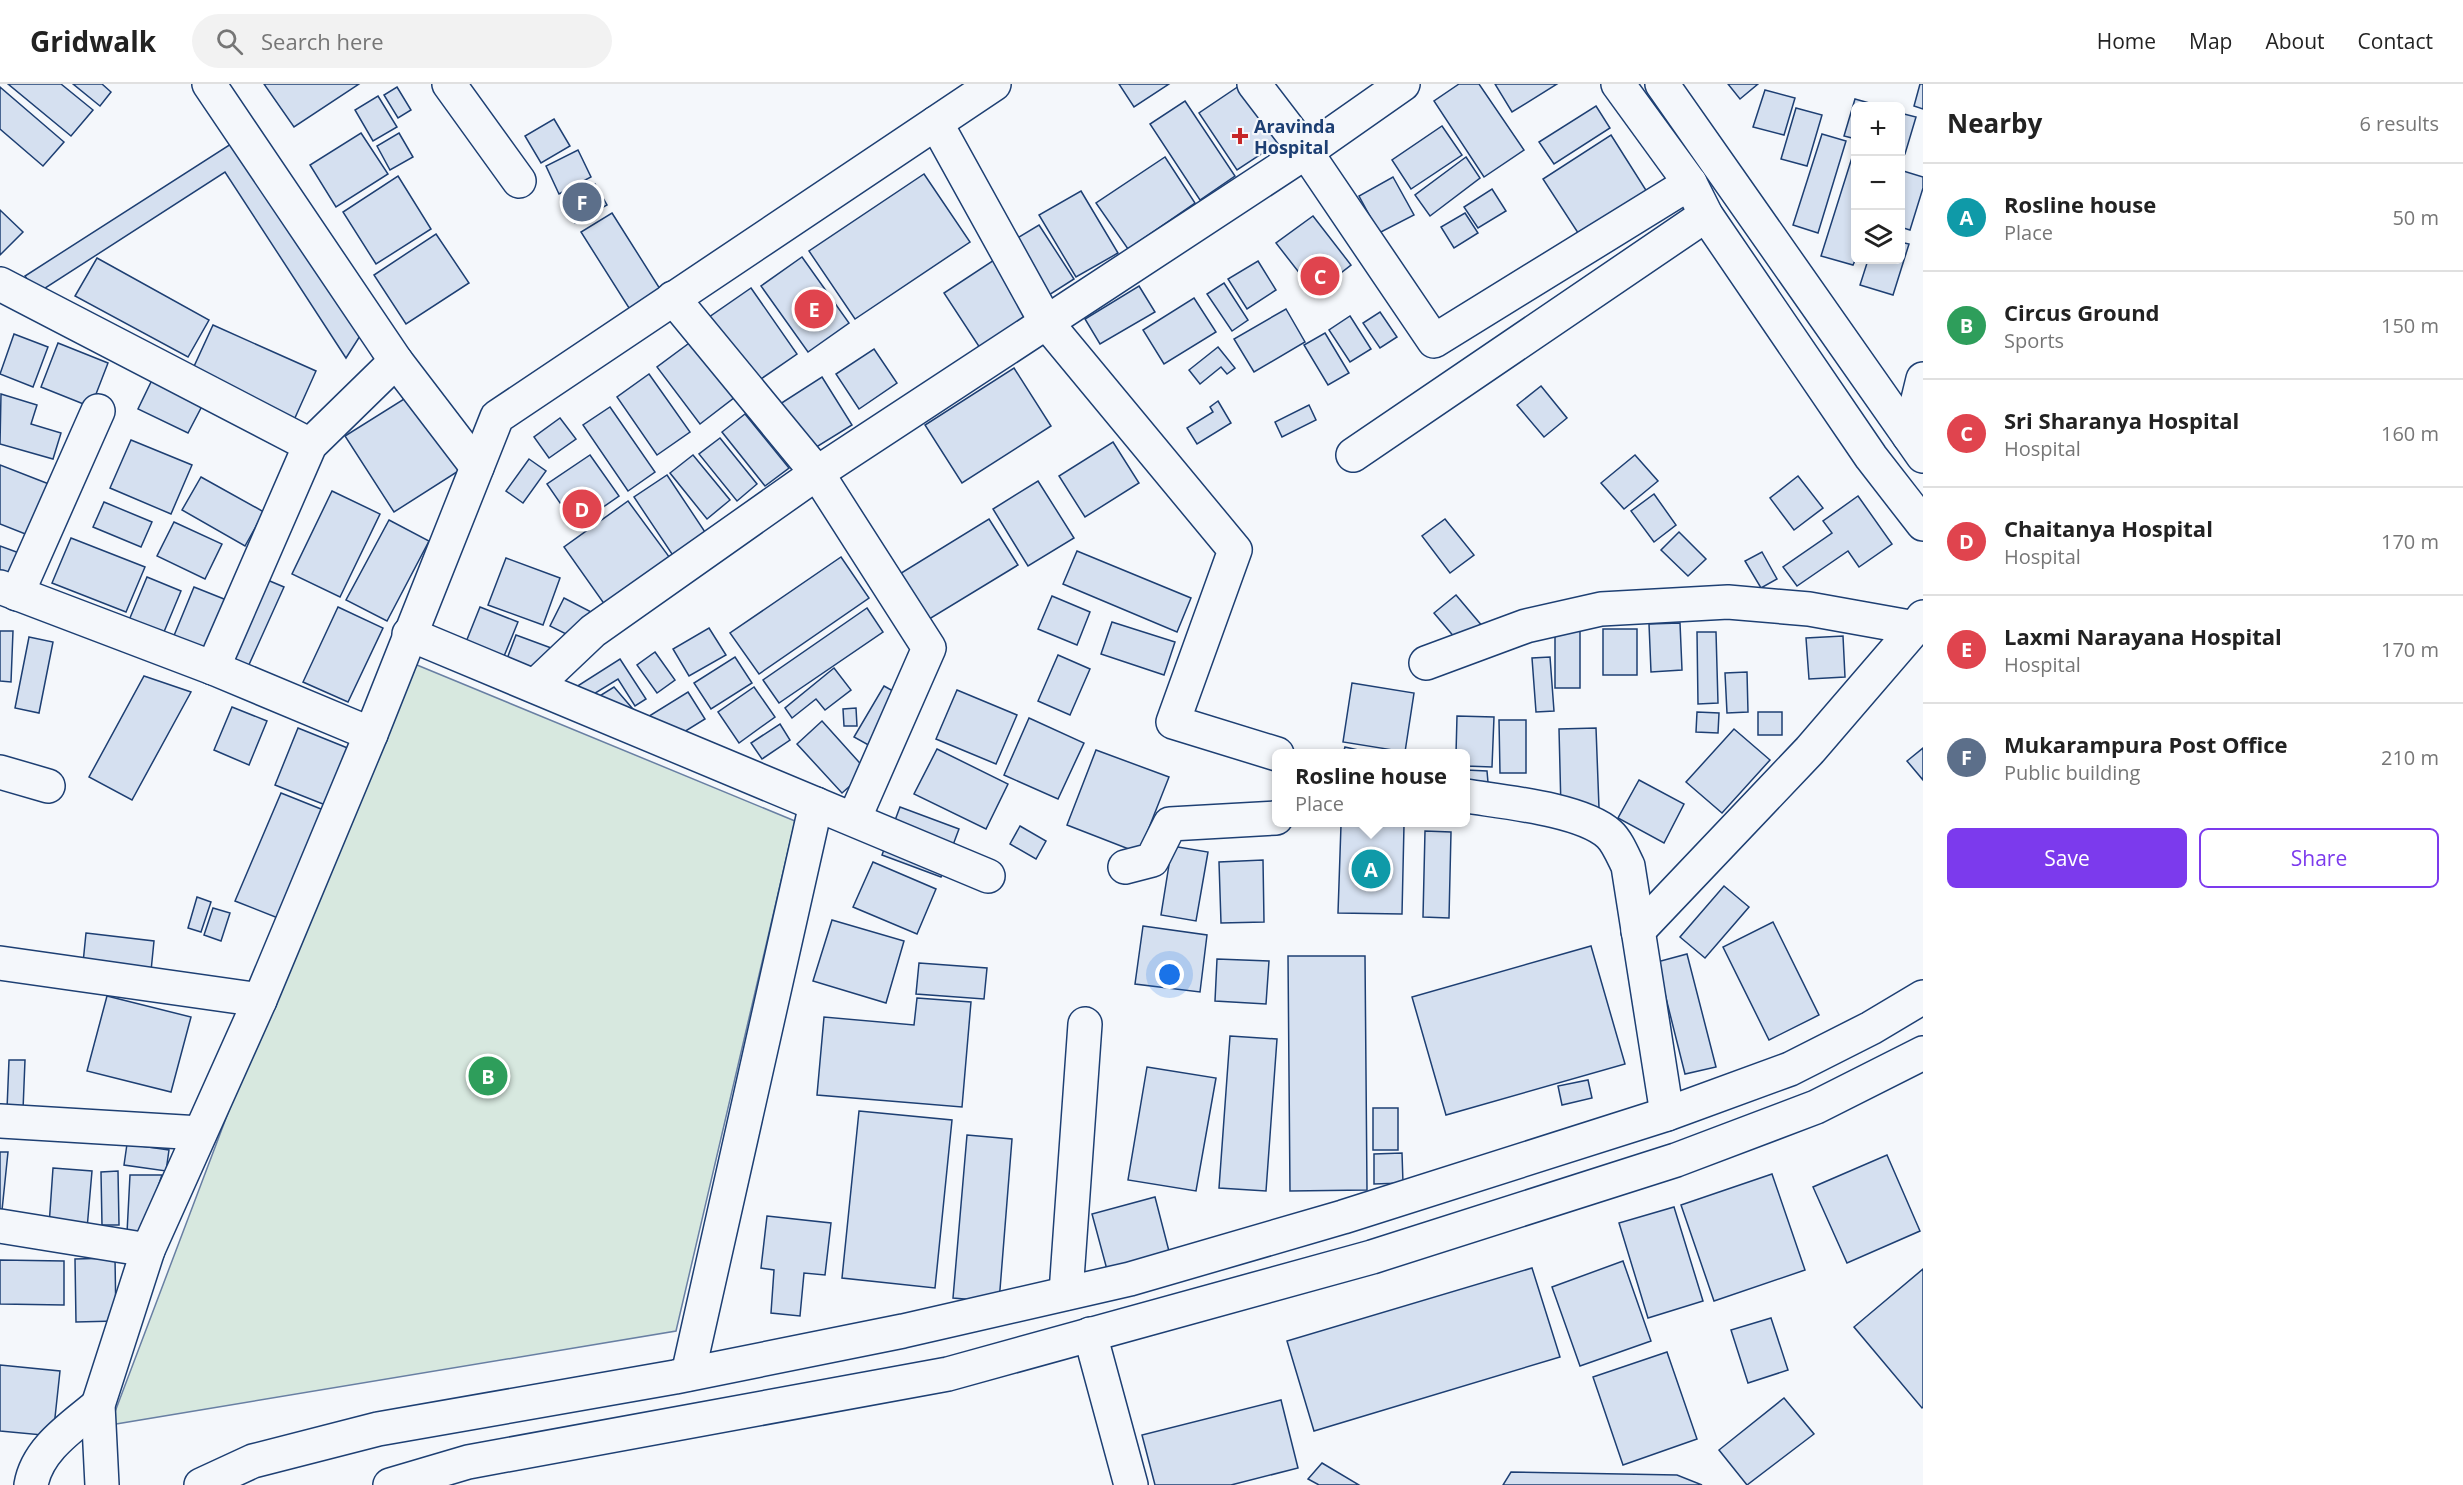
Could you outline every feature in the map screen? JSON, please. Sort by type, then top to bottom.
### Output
[{"type":"street","points":[[209,84],[396,361],[477,467]]},
{"type":"street","points":[[449,84],[519,181]]},
{"type":"street","points":[[102,1485],[99,1405],[148,1250],[260,1000],[371,734],[497,417],[994,84]]},
{"type":"street","points":[[1254,84],[1306,152],[1434,341],[1690,183]]},
{"type":"street","points":[[535,686],[593,631],[817,473],[1306,152],[1404,84]]},
{"type":"street","points":[[1618,84],[1690,183],[1707,215],[1871,457],[1923,524]]},
{"type":"street","points":[[1662,84],[1916,446]]},
{"type":"street","points":[[936,123],[1046,322],[1235,550],[1173,723],[1272,752]]},
{"type":"street","points":[[1353,455],[1707,215]]},
{"type":"street","points":[[0,284],[310,445]]},
{"type":"street","points":[[673,298],[817,473],[929,648],[854,819]]},
{"type":"street","points":[[213,668],[310,445],[396,361]]},
{"type":"street","points":[[1916,446],[1923,379]]},
{"type":"street","points":[[98,411],[8,591],[213,668],[371,734]]},
{"type":"street","points":[[1426,663],[1526,626],[1602,609],[1728,602],[1919,622]]},
{"type":"street","points":[[1638,931],[1810,750],[1919,622]]},
{"type":"street","points":[[409,634],[988,876]]},
{"type":"street","points":[[0,772],[48,786]]},
{"type":"street","points":[[1470,797],[1547,809],[1582,820],[1609,834],[1628,866],[1667,1114]]},
{"type":"street","points":[[688,1374],[816,804]]},
{"type":"street","points":[[1125,867],[1152,860],[1170,824],[1272,818]]},
{"type":"street","points":[[0,963],[260,1000]]},
{"type":"street","points":[[201,1485],[253,1461],[378,1429],[688,1374],[903,1331],[1130,1279],[1343,1217],[1667,1114],[1790,1069],[1871,1028],[1923,998]]},
{"type":"street","points":[[1066,1293],[1085,1024]]},
{"type":"street","points":[[390,1485],[468,1462],[948,1374],[1372,1257],[1676,1160],[1816,1107],[1923,1053]]},
{"type":"street","points":[[0,1121],[200,1133]]},
{"type":"street","points":[[0,1226],[148,1250]]},
{"type":"street","points":[[1090,1334],[1131,1485]]},
{"type":"street","points":[[31,1485],[33,1471],[55,1441],[99,1405]]},
{"type":"shaded area","points":[[400,658],[795,821],[676,1331],[110,1425]]},
{"type":"building","points":[[8,84],[61,84],[93,110],[71,136]]},
{"type":"building","points":[[73,84],[102,84],[111,92],[100,106]]},
{"type":"building","points":[[264,84],[359,84],[294,127]]},
{"type":"building","points":[[1119,84],[1169,84],[1134,107]]},
{"type":"building","points":[[1459,84],[1479,84],[1524,150],[1484,177],[1434,101]]},
{"type":"building","points":[[1495,84],[1557,84],[1512,112]]},
{"type":"building","points":[[1728,84],[1758,84],[1740,99]]},
{"type":"building","points":[[1920,84],[1923,84],[1923,109],[1914,106]]},
{"type":"building","points":[[1239,86],[1278,143],[1237,170],[1199,113]]},
{"type":"building","points":[[0,87],[64,142],[43,166],[0,129]]},
{"type":"building","points":[[397,87],[411,110],[398,118],[384,95]]},
{"type":"building","points":[[1765,90],[1795,98],[1784,135],[1753,127]]},
{"type":"building","points":[[378,96],[397,127],[373,141],[355,110]]},
{"type":"building","points":[[1185,101],[1235,176],[1200,200],[1150,124]]},
{"type":"building","points":[[1596,106],[1610,128],[1554,164],[1539,142]]},
{"type":"building","points":[[1796,108],[1822,115],[1807,166],[1781,159]]},
{"type":"building","points":[[1851,112],[1851,138],[1844,136]]},
{"type":"building","points":[[1905,114],[1916,117],[1905,154]]},
{"type":"building","points":[[554,119],[570,146],[541,163],[525,136]]},
{"type":"building","points":[[1442,126],[1462,155],[1411,189],[1392,160]]},
{"type":"building","points":[[361,133],[388,174],[336,207],[310,165]]},
{"type":"building","points":[[399,133],[413,157],[390,170],[377,146]]},
{"type":"building","points":[[1822,134],[1846,141],[1818,233],[1793,225]]},
{"type":"building","points":[[1611,135],[1649,195],[1582,239],[1543,179]]},
{"type":"building","points":[[234,142],[360,336],[346,358],[225,172],[36,294],[25,276]]},
{"type":"building","points":[[578,150],[591,177],[559,194],[546,166]]},
{"type":"building","points":[[1165,157],[1195,203],[1128,249],[1096,203]]},
{"type":"building","points":[[1466,157],[1480,178],[1430,216],[1415,195]]},
{"type":"building","points":[[1851,161],[1851,264],[1853,264],[1853,265],[1821,256]]},
{"type":"building","points":[[1905,172],[1923,177],[1923,188],[1910,230],[1905,228]]},
{"type":"building","points":[[924,174],[970,242],[855,319],[809,251]]},
{"type":"building","points":[[398,176],[431,229],[376,264],[343,212]]},
{"type":"building","points":[[1393,177],[1414,215],[1379,233],[1359,196]]},
{"type":"building","points":[[595,184],[607,205],[575,223],[563,203]]},
{"type":"building","points":[[1492,189],[1506,211],[1478,228],[1464,207]]},
{"type":"building","points":[[1081,191],[1118,253],[1076,277],[1039,215]]},
{"type":"building","points":[[0,210],[23,232],[0,255]]},
{"type":"building","points":[[612,213],[667,300],[636,319],[581,232]]},
{"type":"building","points":[[1465,213],[1478,233],[1454,248],[1441,227]]},
{"type":"building","points":[[1313,216],[1351,265],[1315,293],[1276,243]]},
{"type":"building","points":[[1039,225],[1074,279],[1049,295],[1014,240]]},
{"type":"building","points":[[436,234],[469,283],[406,324],[374,275]]},
{"type":"building","points":[[1905,243],[1909,244],[1905,257]]},
{"type":"building","points":[[802,257],[849,323],[808,352],[761,286]]},
{"type":"building","points":[[97,258],[209,320],[188,357],[75,296]]},
{"type":"building","points":[[994,260],[1030,316],[980,348],[944,293]]},
{"type":"building","points":[[1258,261],[1276,290],[1247,309],[1228,279]]},
{"type":"building","points":[[1867,264],[1903,264],[1893,295],[1860,285]]},
{"type":"building","points":[[1224,283],[1248,320],[1232,331],[1207,294]]},
{"type":"building","points":[[1139,286],[1155,312],[1100,344],[1085,319]]},
{"type":"building","points":[[751,288],[797,354],[748,388],[702,322]]},
{"type":"building","points":[[1194,298],[1216,332],[1164,364],[1143,330]]},
{"type":"building","points":[[1286,309],[1305,342],[1254,372],[1234,339]]},
{"type":"building","points":[[1380,312],[1397,337],[1380,348],[1363,323]]},
{"type":"building","points":[[1350,316],[1371,349],[1350,362],[1329,330]]},
{"type":"building","points":[[213,325],[316,371],[294,420],[191,373]]},
{"type":"building","points":[[1325,333],[1349,373],[1328,385],[1304,345]]},
{"type":"building","points":[[14,334],[48,347],[33,387],[0,374]]},
{"type":"building","points":[[692,341],[735,397],[700,424],[657,367]]},
{"type":"building","points":[[58,343],[108,363],[91,407],[41,387]]},
{"type":"building","points":[[1218,347],[1235,368],[1227,374],[1221,367],[1200,384],[1189,370]]},
{"type":"building","points":[[874,349],[897,383],[859,409],[836,374]]},
{"type":"building","points":[[1014,368],[1051,426],[962,483],[925,425]]},
{"type":"building","points":[[649,374],[690,432],[657,455],[617,397]]},
{"type":"building","points":[[822,377],[852,425],[810,451],[780,404]]},
{"type":"building","points":[[152,380],[202,406],[188,433],[138,409]]},
{"type":"building","points":[[1541,386],[1567,418],[1544,437],[1517,405]]},
{"type":"building","points":[[1,394],[37,405],[31,424],[61,433],[53,459],[0,444]]},
{"type":"building","points":[[412,394],[460,470],[394,512],[345,436]]},
{"type":"building","points":[[1218,401],[1231,423],[1197,444],[1187,428],[1213,412],[1210,407]]},
{"type":"building","points":[[1309,405],[1316,420],[1282,437],[1275,422]]},
{"type":"building","points":[[610,407],[655,472],[628,491],[583,425]]},
{"type":"building","points":[[745,414],[789,468],[765,486],[722,432]]},
{"type":"building","points":[[560,418],[576,439],[549,458],[534,437]]},
{"type":"building","points":[[720,438],[757,484],[737,501],[699,454]]},
{"type":"building","points":[[131,440],[192,465],[171,514],[110,488]]},
{"type":"building","points":[[1113,442],[1139,483],[1085,517],[1059,476]]},
{"type":"building","points":[[590,455],[619,496],[576,526],[547,484]]},
{"type":"building","points":[[693,455],[730,500],[707,519],[670,473]]},
{"type":"building","points":[[1635,455],[1658,481],[1624,509],[1601,483]]},
{"type":"building","points":[[529,459],[546,471],[523,503],[506,491]]},
{"type":"building","points":[[0,465],[54,486],[33,537],[0,524]]},
{"type":"building","points":[[667,475],[707,535],[674,557],[634,497]]},
{"type":"building","points":[[1798,476],[1823,508],[1794,530],[1770,498]]},
{"type":"building","points":[[201,477],[264,512],[245,546],[182,510]]},
{"type":"building","points":[[1038,481],[1074,538],[1028,566],[993,509]]},
{"type":"building","points":[[332,491],[380,514],[340,597],[292,574]]},
{"type":"building","points":[[1654,494],[1676,525],[1654,542],[1631,511]]},
{"type":"building","points":[[1858,496],[1892,544],[1859,567],[1848,551],[1797,586],[1783,567],[1832,533],[1823,521]]},
{"type":"building","points":[[628,501],[670,558],[605,605],[564,547]]},
{"type":"building","points":[[104,502],[152,522],[141,547],[93,527]]},
{"type":"building","points":[[989,519],[1018,565],[926,621],[898,575]]},
{"type":"building","points":[[1445,519],[1474,555],[1450,573],[1422,536]]},
{"type":"building","points":[[389,520],[429,541],[387,621],[346,600]]},
{"type":"building","points":[[174,522],[222,544],[205,579],[157,556]]},
{"type":"building","points":[[1679,532],[1706,559],[1688,576],[1661,550]]},
{"type":"building","points":[[71,538],[145,567],[126,612],[52,583]]},
{"type":"building","points":[[0,546],[30,557],[21,580],[0,572]]},
{"type":"building","points":[[1077,551],[1191,598],[1177,632],[1063,584]]},
{"type":"building","points":[[1762,552],[1777,579],[1761,588],[1745,561]]},
{"type":"building","points":[[841,557],[869,598],[759,674],[730,633]]},
{"type":"building","points":[[506,558],[560,578],[543,625],[488,605]]},
{"type":"building","points":[[147,577],[181,591],[161,639],[127,625]]},
{"type":"building","points":[[265,579],[284,587],[247,669],[230,662]]},
{"type":"building","points":[[194,587],[234,603],[213,654],[173,638]]},
{"type":"building","points":[[1456,595],[1483,627],[1461,645],[1434,613]]},
{"type":"building","points":[[1052,596],[1090,612],[1077,645],[1038,629]]},
{"type":"building","points":[[564,598],[599,616],[584,643],[550,626]]},
{"type":"building","points":[[338,607],[383,628],[348,702],[303,682]]},
{"type":"building","points":[[480,607],[518,622],[500,666],[462,652]]},
{"type":"building","points":[[867,608],[883,632],[779,703],[763,680]]},
{"type":"building","points":[[1112,622],[1175,642],[1164,675],[1101,654]]},
{"type":"building","points":[[1680,623],[1682,670],[1651,672],[1649,624]]},
{"type":"building","points":[[709,628],[726,655],[689,676],[673,649]]},
{"type":"building","points":[[1603,629],[1637,629],[1637,675],[1603,675]]},
{"type":"building","points":[[1555,630],[1580,630],[1580,688],[1555,688]]},
{"type":"building","points":[[0,631],[13,631],[11,682],[0,681]]},
{"type":"building","points":[[1697,632],[1716,632],[1718,703],[1698,704]]},
{"type":"building","points":[[516,635],[562,652],[550,681],[505,664]]},
{"type":"building","points":[[1843,636],[1845,677],[1809,679],[1806,638]]},
{"type":"building","points":[[29,637],[53,642],[39,713],[15,708]]},
{"type":"building","points":[[655,652],[675,680],[657,693],[637,665]]},
{"type":"building","points":[[1058,655],[1090,669],[1070,715],[1038,701]]},
{"type":"building","points":[[735,657],[752,683],[711,709],[694,683]]},
{"type":"building","points":[[1550,657],[1554,711],[1536,712],[1532,658]]},
{"type":"building","points":[[620,659],[646,699],[635,706],[618,679],[584,700],[576,687]]},
{"type":"building","points":[[834,668],[851,690],[825,710],[816,699],[792,718],[785,708]]},
{"type":"building","points":[[1747,672],[1748,712],[1727,713],[1725,673]]},
{"type":"building","points":[[144,676],[191,692],[132,800],[89,777]]},
{"type":"building","points":[[1352,683],[1414,693],[1405,749],[1386,749],[1343,742]]},
{"type":"building","points":[[884,686],[902,696],[872,747],[854,737]]},
{"type":"building","points":[[614,687],[638,715],[590,702]]},
{"type":"building","points":[[754,687],[775,717],[739,743],[718,712]]},
{"type":"building","points":[[957,690],[1017,715],[996,764],[936,739]]},
{"type":"building","points":[[688,692],[705,719],[663,745],[646,718]]},
{"type":"building","points":[[232,707],[267,721],[249,765],[214,750]]},
{"type":"building","points":[[856,708],[857,726],[844,726],[843,709]]},
{"type":"building","points":[[1697,712],[1719,713],[1718,733],[1696,732]]},
{"type":"building","points":[[1758,712],[1782,712],[1782,735],[1758,735]]},
{"type":"building","points":[[1457,716],[1494,717],[1492,767],[1470,766],[1470,749],[1456,749]]},
{"type":"building","points":[[1029,718],[1084,743],[1058,799],[1004,775]]},
{"type":"building","points":[[1499,720],[1526,720],[1526,773],[1500,773]]},
{"type":"building","points":[[822,721],[867,771],[842,793],[797,744]]},
{"type":"building","points":[[780,724],[790,740],[762,759],[751,743]]},
{"type":"building","points":[[298,728],[355,751],[333,808],[275,785]]},
{"type":"building","points":[[1596,728],[1599,808],[1561,809],[1559,729]]},
{"type":"building","points":[[1734,729],[1770,760],[1722,813],[1686,782]]},
{"type":"building","points":[[1923,748],[1923,780],[1907,761]]},
{"type":"building","points":[[937,749],[1008,784],[986,829],[914,794]]},
{"type":"building","points":[[1096,750],[1169,777],[1139,853],[1067,825]]},
{"type":"building","points":[[1470,770],[1487,771],[1489,794],[1470,792]]},
{"type":"building","points":[[1639,780],[1684,804],[1664,843],[1618,818]]},
{"type":"building","points":[[281,793],[326,811],[283,920],[235,901]]},
{"type":"building","points":[[900,807],[959,829],[941,877],[882,855]]},
{"type":"building","points":[[1020,826],[1046,841],[1036,859],[1010,844]]},
{"type":"building","points":[[1341,827],[1404,827],[1402,914],[1338,913]]},
{"type":"building","points":[[1425,831],[1451,832],[1449,918],[1423,917]]},
{"type":"building","points":[[1172,846],[1208,852],[1196,921],[1161,915]]},
{"type":"building","points":[[1263,860],[1264,922],[1221,923],[1219,862]]},
{"type":"building","points":[[873,862],[936,889],[917,934],[853,907]]},
{"type":"building","points":[[1724,886],[1749,907],[1705,958],[1680,937]]},
{"type":"building","points":[[197,897],[211,902],[201,932],[188,928]]},
{"type":"building","points":[[213,908],[230,913],[221,941],[204,935]]},
{"type":"building","points":[[832,920],[904,941],[886,1003],[813,981]]},
{"type":"building","points":[[1773,922],[1819,1015],[1769,1040],[1723,947]]},
{"type":"building","points":[[1143,926],[1207,935],[1200,992],[1135,984]]},
{"type":"building","points":[[86,933],[154,941],[151,971],[83,963]]},
{"type":"building","points":[[1591,946],[1625,1064],[1446,1115],[1412,997]]},
{"type":"building","points":[[1687,954],[1716,1067],[1685,1074],[1657,962]]},
{"type":"building","points":[[1288,956],[1365,956],[1367,1190],[1290,1191]]},
{"type":"building","points":[[1217,959],[1269,961],[1266,1004],[1215,1001]]},
{"type":"building","points":[[919,963],[987,968],[984,999],[916,994]]},
{"type":"building","points":[[107,996],[191,1017],[171,1092],[87,1071]]},
{"type":"building","points":[[917,998],[971,1002],[962,1107],[817,1095],[824,1017],[914,1025]]},
{"type":"building","points":[[1230,1036],[1277,1039],[1266,1191],[1219,1188]]},
{"type":"building","points":[[9,1060],[25,1060],[23,1110],[7,1109]]},
{"type":"building","points":[[1147,1067],[1216,1078],[1196,1191],[1128,1180]]},
{"type":"building","points":[[1588,1080],[1592,1098],[1562,1105],[1558,1086]]},
{"type":"building","points":[[1373,1108],[1398,1108],[1398,1150],[1373,1150]]},
{"type":"building","points":[[859,1111],[952,1120],[935,1288],[842,1278]]},
{"type":"building","points":[[967,1135],[1012,1139],[999,1302],[953,1298]]},
{"type":"building","points":[[127,1144],[169,1150],[166,1171],[124,1165]]},
{"type":"building","points":[[0,1152],[8,1152],[1,1220],[0,1220]]},
{"type":"building","points":[[1402,1153],[1403,1183],[1374,1184],[1374,1154]]},
{"type":"building","points":[[1887,1155],[1920,1231],[1847,1263],[1813,1187]]},
{"type":"building","points":[[53,1168],[92,1171],[87,1229],[49,1226]]},
{"type":"building","points":[[118,1171],[119,1225],[102,1225],[101,1172]]},
{"type":"building","points":[[1772,1174],[1805,1270],[1714,1301],[1681,1205]]},
{"type":"building","points":[[130,1175],[162,1175],[142,1233],[127,1233]]},
{"type":"building","points":[[1155,1197],[1171,1259],[1109,1277],[1092,1214]]},
{"type":"building","points":[[1674,1207],[1703,1301],[1648,1318],[1619,1223]]},
{"type":"building","points":[[767,1216],[831,1223],[825,1275],[804,1273],[800,1316],[771,1313],[774,1270],[761,1268]]},
{"type":"building","points":[[115,1258],[116,1321],[76,1322],[75,1259]]},
{"type":"building","points":[[0,1260],[64,1261],[64,1305],[0,1304]]},
{"type":"building","points":[[1623,1261],[1651,1341],[1580,1366],[1552,1287]]},
{"type":"building","points":[[1532,1268],[1560,1357],[1314,1431],[1287,1341]]},
{"type":"building","points":[[1923,1269],[1923,1407],[1922,1408],[1854,1327]]},
{"type":"building","points":[[1771,1318],[1788,1370],[1748,1383],[1731,1330]]},
{"type":"building","points":[[1667,1352],[1697,1439],[1623,1465],[1593,1377]]},
{"type":"building","points":[[0,1365],[60,1371],[53,1436],[0,1431]]},
{"type":"building","points":[[1784,1398],[1814,1434],[1747,1485],[1719,1450]]},
{"type":"building","points":[[1281,1400],[1298,1468],[1231,1485],[1155,1485],[1142,1435]]},
{"type":"building","points":[[1322,1463],[1359,1485],[1319,1485],[1308,1479]]},
{"type":"building","points":[[1511,1472],[1677,1475],[1702,1485],[1503,1485]]},
{"type":"place","name":"Aravinda Hospital","points":[[1240,136]]},
{"type":"place","name":"Mukarampura Post Office","points":[[582,202]]},
{"type":"place","name":"Sri Sharanya Hospital","points":[[1320,276]]},
{"type":"place","name":"Laxmi Narayana Hospital","points":[[814,309]]},
{"type":"place","name":"Chaitanya Hospital","points":[[582,509]]},
{"type":"place","name":"Rosline house","points":[[1371,869]]},
{"type":"place","name":"Circus Ground","points":[[488,1076]]}]
